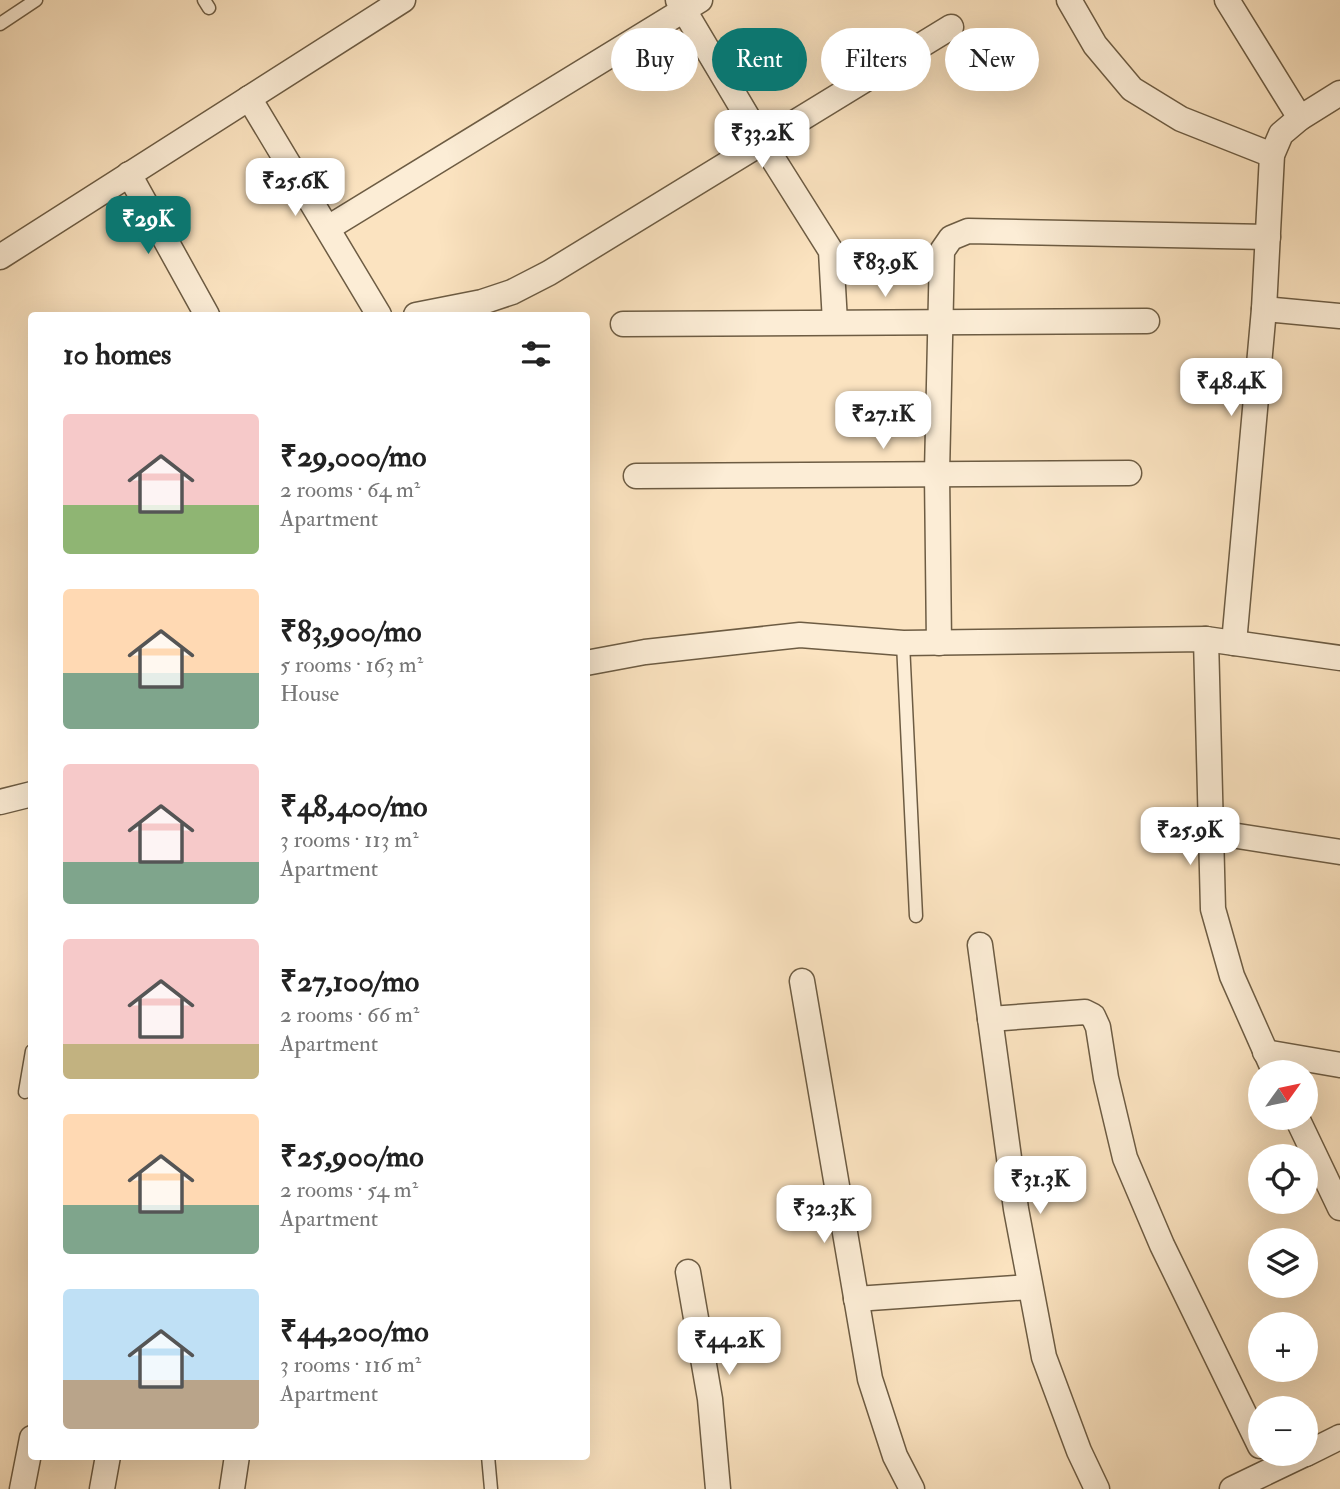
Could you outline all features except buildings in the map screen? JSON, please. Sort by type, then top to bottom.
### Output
[{"type":"street","points":[[0,257],[403,0]]},
{"type":"street","points":[[1069,0],[1095,45],[1132,89],[1181,118],[1272,155]]},
{"type":"street","points":[[1227,0],[1300,118]]},
{"type":"street","points":[[328,228],[687,3],[763,143],[831,251],[835,322]]},
{"type":"street","points":[[431,312],[482,302],[549,273],[951,27]]},
{"type":"street","points":[[1234,643],[1264,309],[1272,155],[1281,134],[1300,118],[1340,93]]},
{"type":"street","points":[[248,98],[377,312]]},
{"type":"street","points":[[129,174],[205,312]]},
{"type":"street","points":[[939,643],[937,473],[942,251],[951,237],[968,231],[1268,237]]},
{"type":"street","points":[[1264,309],[1340,316]]},
{"type":"street","points":[[622,324],[1147,321]]},
{"type":"street","points":[[636,476],[1129,473]]},
{"type":"street","points":[[590,662],[645,652],[800,635],[903,643],[1206,639],[1340,658]]},
{"type":"street","points":[[1206,639],[1213,909],[1232,976],[1269,1060]]},
{"type":"street","points":[[0,802],[28,795]]},
{"type":"street","points":[[1212,832],[1340,852]]},
{"type":"street","points":[[980,945],[1016,1209],[1044,1357],[1079,1451],[1097,1489]]},
{"type":"street","points":[[802,981],[870,1380],[895,1456],[912,1489]]},
{"type":"street","points":[[990,1019],[1085,1012],[1093,1016],[1098,1027],[1106,1078],[1125,1158],[1162,1245],[1248,1421]]},
{"type":"street","points":[[1318,1064],[1340,1065]]},
{"type":"street","points":[[1303,1130],[1337,1195]]},
{"type":"street","points":[[688,1272],[710,1398],[718,1489]]},
{"type":"street","points":[[856,1299],[1030,1286]]},
{"type":"street","points":[[1318,1448],[1340,1437]]},
{"type":"street","points":[[22,1489],[28,1458]]},
{"type":"street","points":[[102,1489],[107,1460]]},
{"type":"street","points":[[232,1489],[236,1460]]},
{"type":"street","points":[[1233,1489],[1263,1466]]},
{"type":"lane","points":[[0,24],[36,0]]},
{"type":"lane","points":[[903,643],[916,916]]},
{"type":"lane","points":[[25,1092],[28,1074]]},
{"type":"lane","points":[[488,1460],[491,1489]]}]
